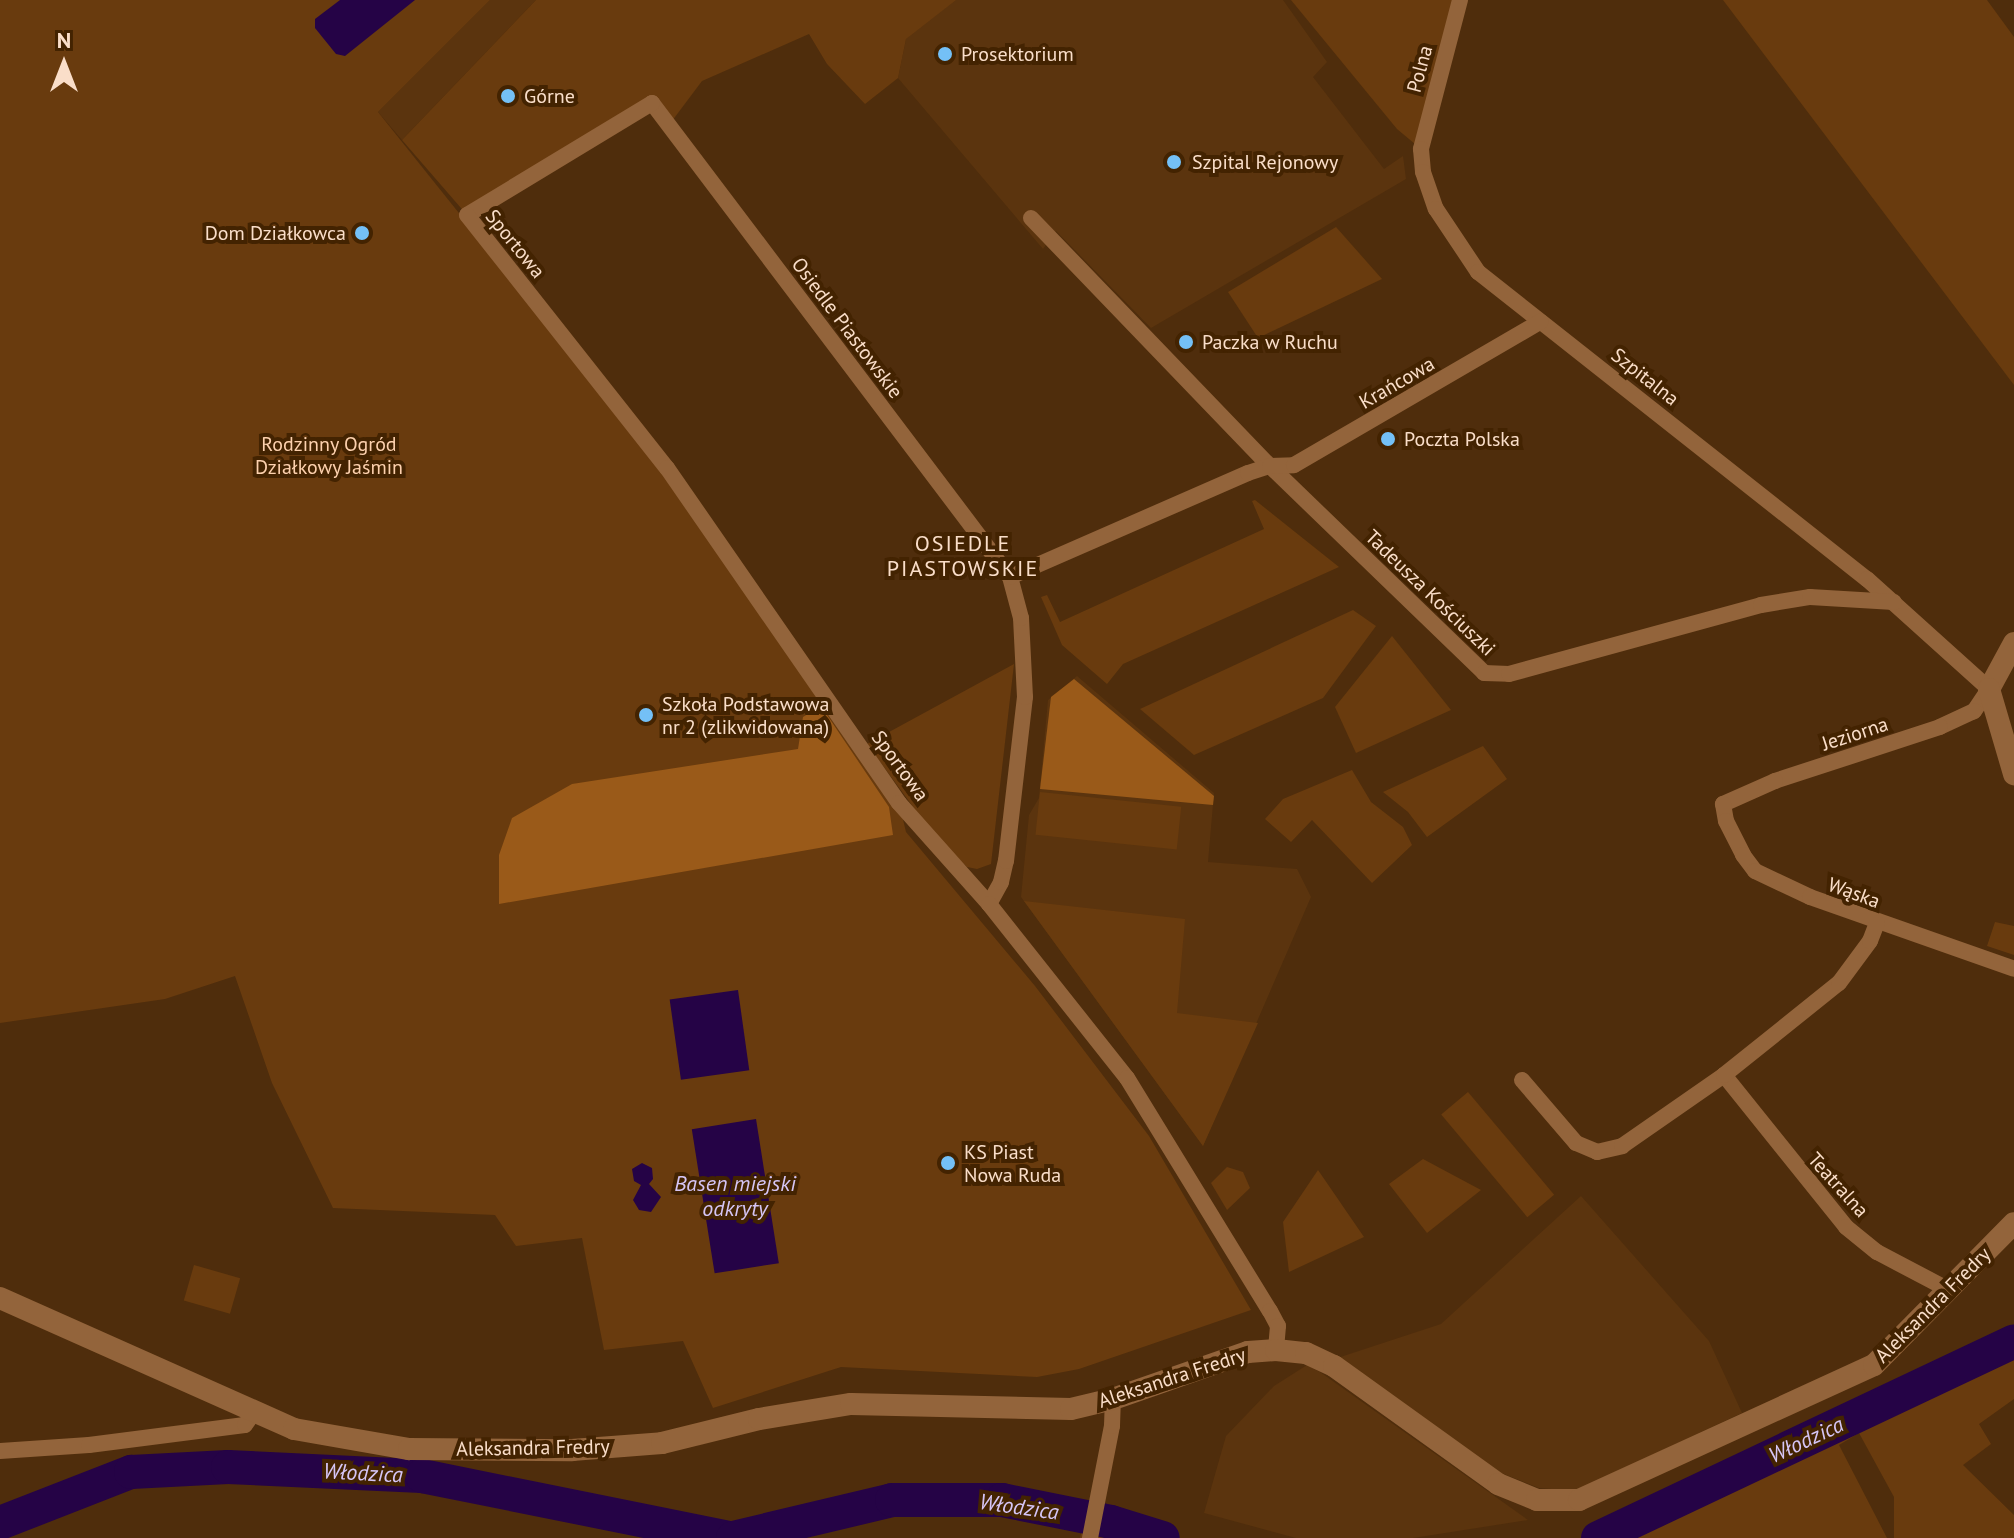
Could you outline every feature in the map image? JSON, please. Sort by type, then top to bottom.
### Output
[{"type":"street","name":"Polna","points":[[1421,149],[1460,0]]},
{"type":"street","name":"Osiedle Piastowskie","points":[[467,215],[652,103],[669,125],[1010,577],[1021,618],[1025,697],[1006,861],[1001,882],[989,904]]},
{"type":"street","name":"Szpitalna","points":[[1421,149],[1423,172],[1436,209],[1466,256],[1502,294],[1688,435],[1894,602]]},
{"type":"street","name":"Sportowa","points":[[467,215],[667,468],[899,803],[989,904],[1127,1078],[1270,1311],[1278,1326],[1276,1350]]},
{"type":"street","name":"Tadeusza Kościuszki","points":[[1031,218],[1270,466],[1484,673],[1509,674],[1761,605],[1810,597],[1894,602]]},
{"type":"street","name":"Krańcowa","points":[[1270,466],[1294,465],[1540,322]]},
{"type":"street","points":[[1010,577],[1270,466]]},
{"type":"street","points":[[1894,602],[1989,689],[2014,774]]},
{"type":"street","points":[[1989,689],[2014,643]]},
{"type":"street","name":"Jeziorna","points":[[1723,804],[1775,781],[1940,727],[1974,711],[1989,689]]},
{"type":"street","name":"Wąska","points":[[1723,804],[1732,832],[1755,871],[1877,923],[2014,969]]},
{"type":"street","points":[[1522,1080],[1576,1143],[1597,1152],[1622,1146],[1724,1075],[1839,983],[1870,941],[1877,923]]},
{"type":"street","name":"Teatralna","points":[[1724,1075],[1846,1227],[1877,1252],[1949,1290]]},
{"type":"street","name":"Aleksandra Fredry","points":[[0,1298],[294,1429],[409,1449],[572,1450],[662,1443],[759,1419],[851,1404],[1071,1409],[1113,1399],[1248,1352],[1276,1350],[1306,1353],[1334,1366],[1498,1484],[1537,1500],[1579,1500],[1874,1365],[2014,1223]]},
{"type":"street","points":[[1090,1538],[1113,1399]]},
{"type":"street","points":[[0,1451],[89,1445],[245,1425],[254,1412]]},
{"type":"shaded area","points":[[490,0],[536,0],[402,140],[378,112]]},
{"type":"shaded area","name":"Szpital Rejonowy","points":[[948,0],[1283,0],[1327,62],[1313,77],[1384,169],[1403,156],[1406,179],[1151,328],[1056,231],[1043,249],[898,78],[906,39]]},
{"type":"shaded area","points":[[1077,676],[1214,793],[1208,862],[1297,869],[1311,897],[1203,1146],[1021,897],[1029,815],[1039,798],[1048,700]]},
{"type":"shaded area","points":[[1074,679],[1214,796],[1213,805],[1040,789],[1051,697]]},
{"type":"shaded area","points":[[821,706],[889,807],[893,835],[499,904],[499,855],[512,818],[572,784],[798,749],[803,717]]},
{"type":"shaded area","points":[[1581,1196],[1709,1341],[1742,1413],[1575,1491],[1539,1488],[1501,1473],[1313,1366],[1441,1324]]},
{"type":"shaded area","points":[[1307,1365],[1528,1520],[1413,1538],[1296,1538],[1204,1513],[1226,1436],[1274,1386]]},
{"type":"green space","name":"Rodzinny Ogród Działkowy Jaśmin","points":[[0,0],[490,0],[378,112],[700,514],[899,803],[906,832],[1035,986],[1149,1136],[1251,1310],[1079,1369],[1037,1377],[841,1367],[713,1408],[683,1341],[604,1350],[582,1238],[516,1246],[495,1215],[333,1208],[272,1083],[235,976],[165,999],[0,1023]]},
{"type":"green space","points":[[536,0],[956,0],[906,39],[898,78],[865,104],[827,64],[809,34],[702,81],[669,125],[652,103],[467,215],[402,140]]},
{"type":"green space","points":[[1291,0],[1460,0],[1421,149],[1397,129]]},
{"type":"green space","points":[[1723,0],[1987,0],[2014,37],[2014,385]]},
{"type":"green space","points":[[1336,227],[1382,279],[1258,338],[1228,292]]},
{"type":"green space","points":[[1255,500],[1339,567],[1123,664],[1107,684],[1062,645],[1041,597],[1047,595],[1060,622],[1264,529],[1252,501]]},
{"type":"green space","points":[[1353,610],[1376,626],[1323,698],[1194,755],[1140,709]]},
{"type":"green space","points":[[1392,636],[1451,710],[1356,753],[1335,707]]},
{"type":"green space","points":[[1014,664],[991,864],[977,869],[967,867],[956,856],[952,860],[867,744]]},
{"type":"green space","points":[[1483,746],[1507,779],[1427,837],[1408,812],[1383,792]]},
{"type":"green space","points":[[1352,770],[1371,802],[1403,827],[1412,845],[1372,883],[1312,820],[1291,842],[1265,819],[1283,799]]},
{"type":"green space","points":[[1040,792],[1181,807],[1177,850],[1036,835]]},
{"type":"green space","points":[[1024,901],[1185,919],[1177,1013],[1258,1023],[1203,1146]]},
{"type":"green space","points":[[1995,922],[2014,926],[2014,955],[1987,946]]},
{"type":"green space","points":[[1468,1092],[1554,1195],[1527,1217],[1441,1114]]},
{"type":"green space","points":[[1423,1159],[1481,1190],[1427,1233],[1389,1184]]},
{"type":"green space","points":[[1227,1167],[1243,1172],[1250,1188],[1227,1210],[1211,1183]]},
{"type":"green space","points":[[1318,1170],[1364,1237],[1289,1272],[1283,1222]]},
{"type":"green space","points":[[194,1265],[240,1278],[230,1314],[184,1301]]},
{"type":"green space","points":[[2014,1341],[2014,1399],[1979,1424],[1991,1444],[1963,1465],[2014,1515],[2014,1538],[1894,1538],[1894,1497],[1859,1433],[1839,1445],[1887,1538],[1598,1538]]},
{"type":"green space","points":[[1084,1520],[1111,1522],[1163,1538],[1080,1538]]},
{"type":"water","points":[[340,0],[415,0],[345,56],[336,54],[315,28],[315,19]]},
{"type":"water","points":[[738,990],[749,1070],[681,1080],[670,1000]]},
{"type":"water","name":"Basen miejski odkryty","points":[[756,1119],[779,1263],[715,1273],[692,1129]]},
{"type":"water","points":[[642,1163],[652,1168],[653,1179],[649,1184],[661,1197],[651,1212],[639,1210],[633,1200],[641,1185],[634,1181],[632,1169]]},
{"type":"waterway","name":"Włodzica","points":[[1598,1538],[2014,1341]]},
{"type":"waterway","name":"Włodzica","points":[[0,1523],[131,1472],[228,1467],[422,1476],[729,1538]]},
{"type":"waterway","name":"Włodzica","points":[[733,1538],[892,1500],[1002,1500],[1111,1522],[1163,1538]]},
{"type":"place","name":"Prosektorium","points":[[945,54]]},
{"type":"place","name":"Górne","points":[[508,96]]},
{"type":"place","name":"Szpital Rejonowy","points":[[1174,162]]},
{"type":"place","name":"Dom Działkowca","points":[[362,233]]},
{"type":"place","name":"Paczka w Ruchu","points":[[1186,342]]},
{"type":"place","name":"Poczta Polska","points":[[1388,439]]},
{"type":"place","name":"Szkoła Podstawowa nr 2 (zlikwidowana)","points":[[646,715]]},
{"type":"place","name":"KS Piast Nowa Ruda","points":[[948,1163]]},
{"type":"district","name":"OSIEDLE PIASTOWSKIE","points":[[963,556]]}]
